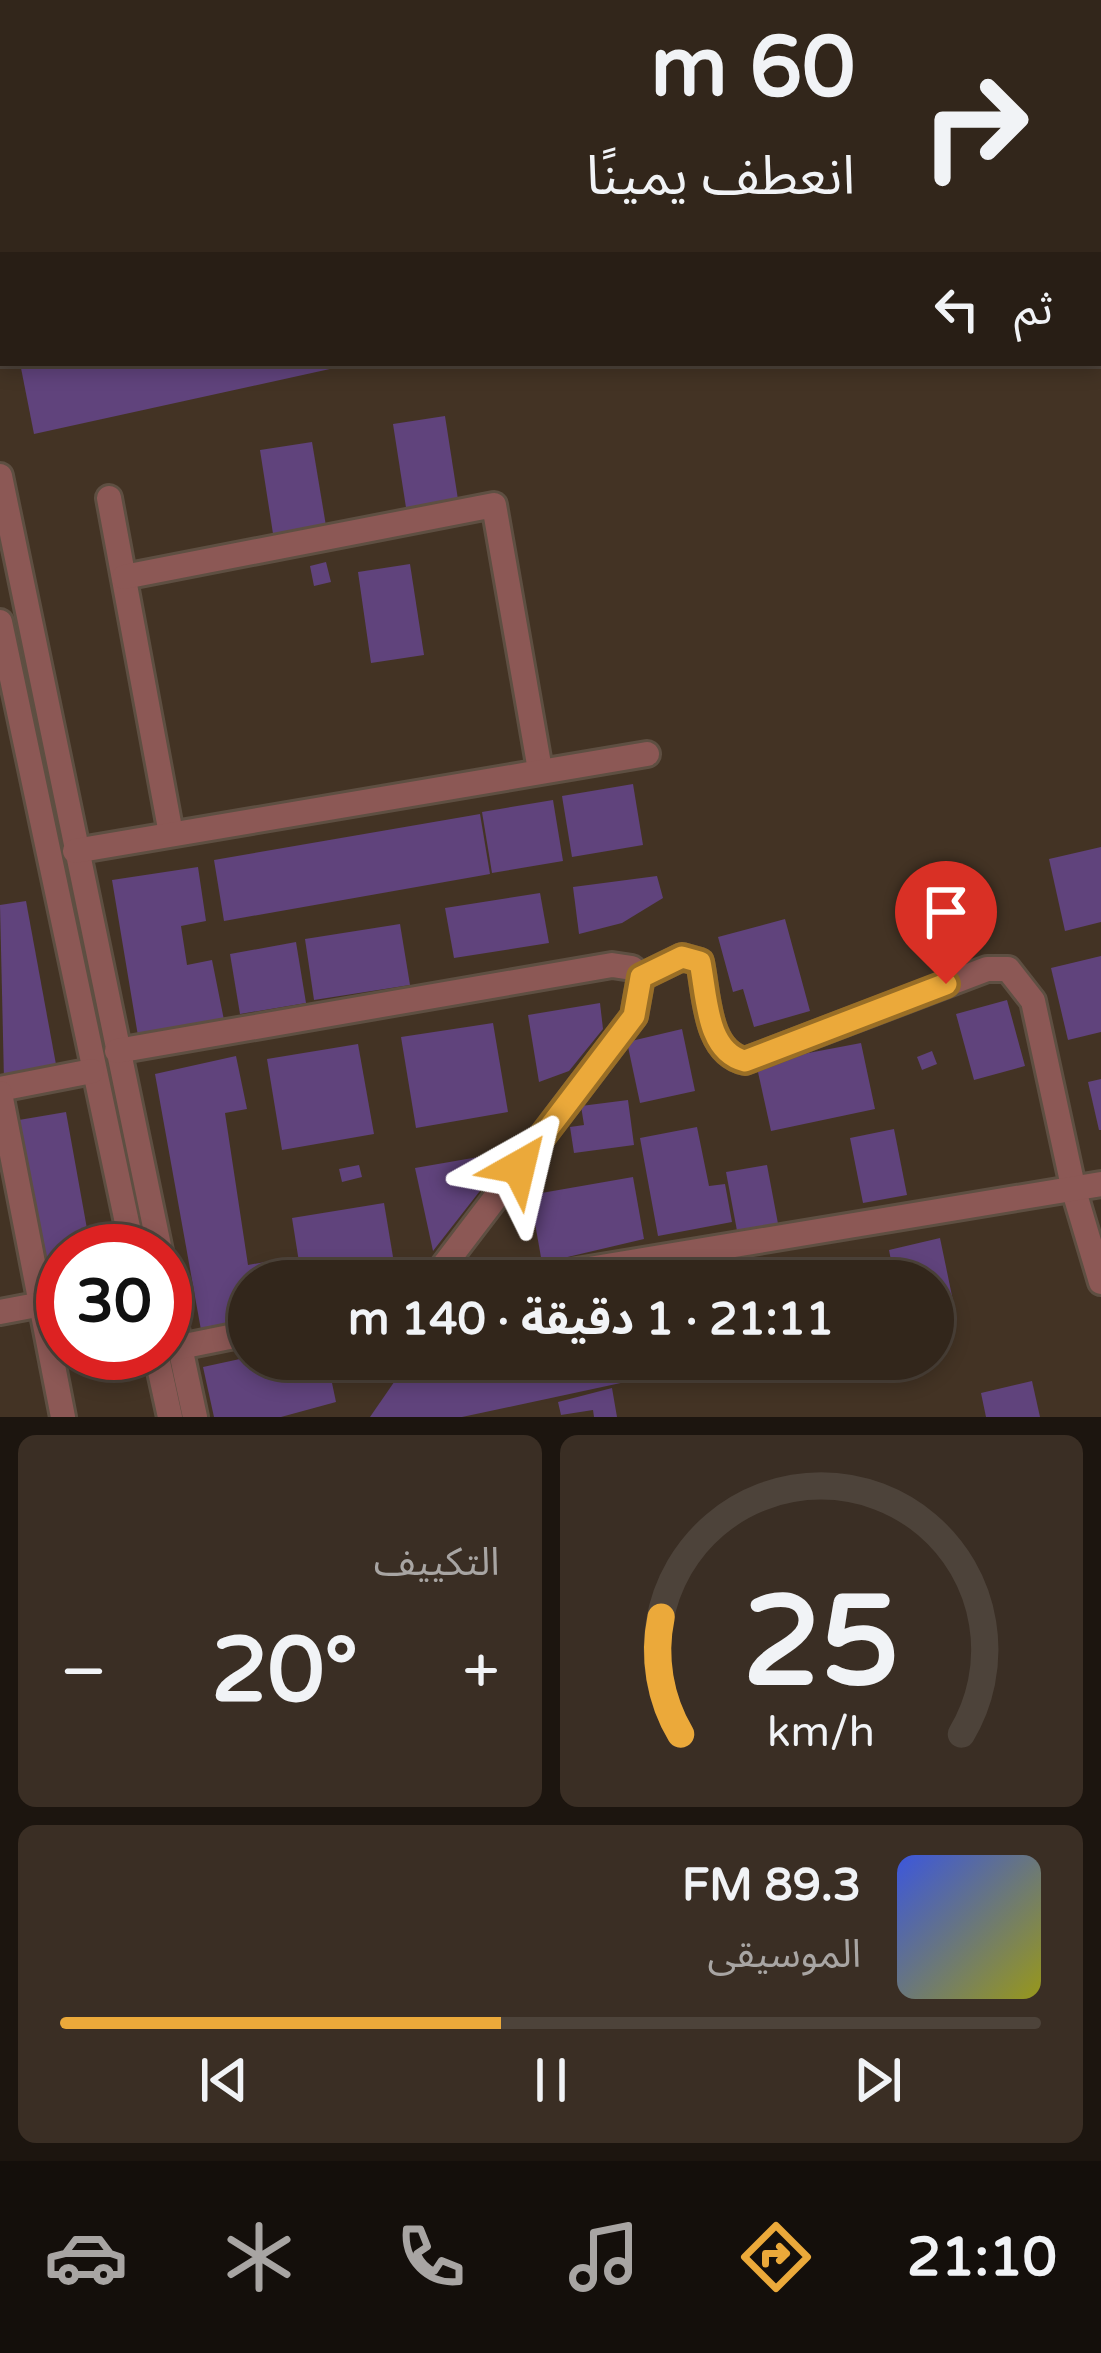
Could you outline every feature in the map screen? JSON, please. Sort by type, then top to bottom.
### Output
[{"type":"street","points":[[0,476],[154,1224]]},
{"type":"street","points":[[109,498],[171,834]]},
{"type":"street","points":[[124,577],[494,506],[540,770]]},
{"type":"street","points":[[0,622],[127,1224]]},
{"type":"street","points":[[74,851],[647,754]]},
{"type":"street","points":[[641,977],[682,957],[700,962],[717,1042],[729,1058],[745,1061],[987,968],[1008,969],[1033,1001],[1074,1191],[1101,1282]]},
{"type":"street","points":[[117,1051],[612,965],[632,968],[641,977]]},
{"type":"street","points":[[448,1260],[634,1016],[641,977]]},
{"type":"street","points":[[36,1274],[0,1091],[92,1071]]},
{"type":"street","points":[[647,1260],[1101,1184]]},
{"type":"street","points":[[0,1312],[36,1305]]},
{"type":"street","points":[[192,1345],[228,1337]]},
{"type":"street","points":[[57,1380],[64,1417]]},
{"type":"street","points":[[169,1380],[170,1417]]},
{"type":"street","points":[[180,1380],[195,1417]]},
{"type":"building","points":[[21,366],[343,366],[34,434]]},
{"type":"building","points":[[445,416],[459,506],[407,514],[393,424]]},
{"type":"building","points":[[312,442],[327,532],[274,540],[260,450]]},
{"type":"building","points":[[326,562],[331,582],[314,586],[310,566]]},
{"type":"building","points":[[410,564],[424,655],[371,663],[358,572]]},
{"type":"building","points":[[633,784],[643,845],[572,857],[562,796]]},
{"type":"building","points":[[553,800],[563,861],[492,873],[482,812]]},
{"type":"building","points":[[480,814],[490,874],[224,921],[214,860]]},
{"type":"building","points":[[1101,847],[1101,922],[1065,931],[1049,859]]},
{"type":"building","points":[[198,867],[206,921],[181,926],[187,965],[212,960],[224,1020],[138,1036],[112,880]]},
{"type":"building","points":[[657,876],[663,898],[622,923],[579,934],[573,887]]},
{"type":"building","points":[[540,893],[549,943],[454,958],[445,908]]},
{"type":"building","points":[[26,901],[57,1070],[4,1080],[0,905]]},
{"type":"building","points":[[785,919],[810,1011],[754,1027],[743,989],[733,992],[718,937]]},
{"type":"building","points":[[400,924],[410,985],[314,1000],[305,939]]},
{"type":"building","points":[[296,942],[306,1003],[240,1014],[230,954]]},
{"type":"building","points":[[1101,956],[1101,1032],[1068,1040],[1051,968]]},
{"type":"building","points":[[1007,1000],[1025,1066],[974,1080],[956,1014]]},
{"type":"building","points":[[600,1003],[603,1029],[569,1071],[539,1082],[528,1015]]},
{"type":"building","points":[[493,1023],[508,1112],[416,1128],[401,1037]]},
{"type":"building","points":[[682,1029],[695,1091],[640,1103],[627,1042]]},
{"type":"building","points":[[861,1043],[875,1109],[771,1131],[756,1063]]},
{"type":"building","points":[[358,1044],[374,1134],[282,1150],[267,1059]]},
{"type":"building","points":[[932,1051],[937,1064],[922,1070],[917,1057]]},
{"type":"building","points":[[236,1056],[247,1109],[225,1113],[247,1260],[228,1260],[228,1324],[201,1330],[192,1280],[192,1224],[182,1224],[155,1074]]},
{"type":"building","points":[[1101,1079],[1101,1130],[1099,1130],[1088,1082]]},
{"type":"building","points":[[628,1100],[634,1145],[574,1153],[570,1127],[584,1125],[581,1106]]},
{"type":"building","points":[[66,1112],[86,1224],[36,1224],[36,1252],[13,1121]]},
{"type":"building","points":[[697,1127],[709,1186],[725,1184],[732,1222],[658,1236],[640,1138]]},
{"type":"building","points":[[894,1129],[907,1195],[863,1203],[850,1138]]},
{"type":"building","points":[[484,1156],[490,1178],[433,1251],[415,1168]]},
{"type":"building","points":[[359,1165],[362,1177],[342,1182],[339,1169]]},
{"type":"building","points":[[767,1165],[779,1229],[738,1236],[726,1172]]},
{"type":"building","points":[[633,1177],[644,1239],[541,1260],[530,1195]]},
{"type":"building","points":[[384,1203],[394,1260],[299,1260],[292,1218]]},
{"type":"building","points":[[940,1238],[945,1260],[891,1260],[889,1250]]},
{"type":"building","points":[[228,1362],[228,1380],[331,1380],[336,1402],[281,1417],[214,1417],[203,1367]]},
{"type":"building","points":[[396,1380],[634,1380],[462,1417],[370,1417]]},
{"type":"building","points":[[1032,1381],[1040,1417],[986,1417],[981,1393]]},
{"type":"building","points":[[612,1388],[617,1417],[594,1417],[593,1410],[561,1415],[558,1402]]},
{"type":"route","points":[[519,1167],[634,1016],[641,977],[682,957],[700,962],[717,1042],[729,1058],[745,1061],[946,984]]}]
